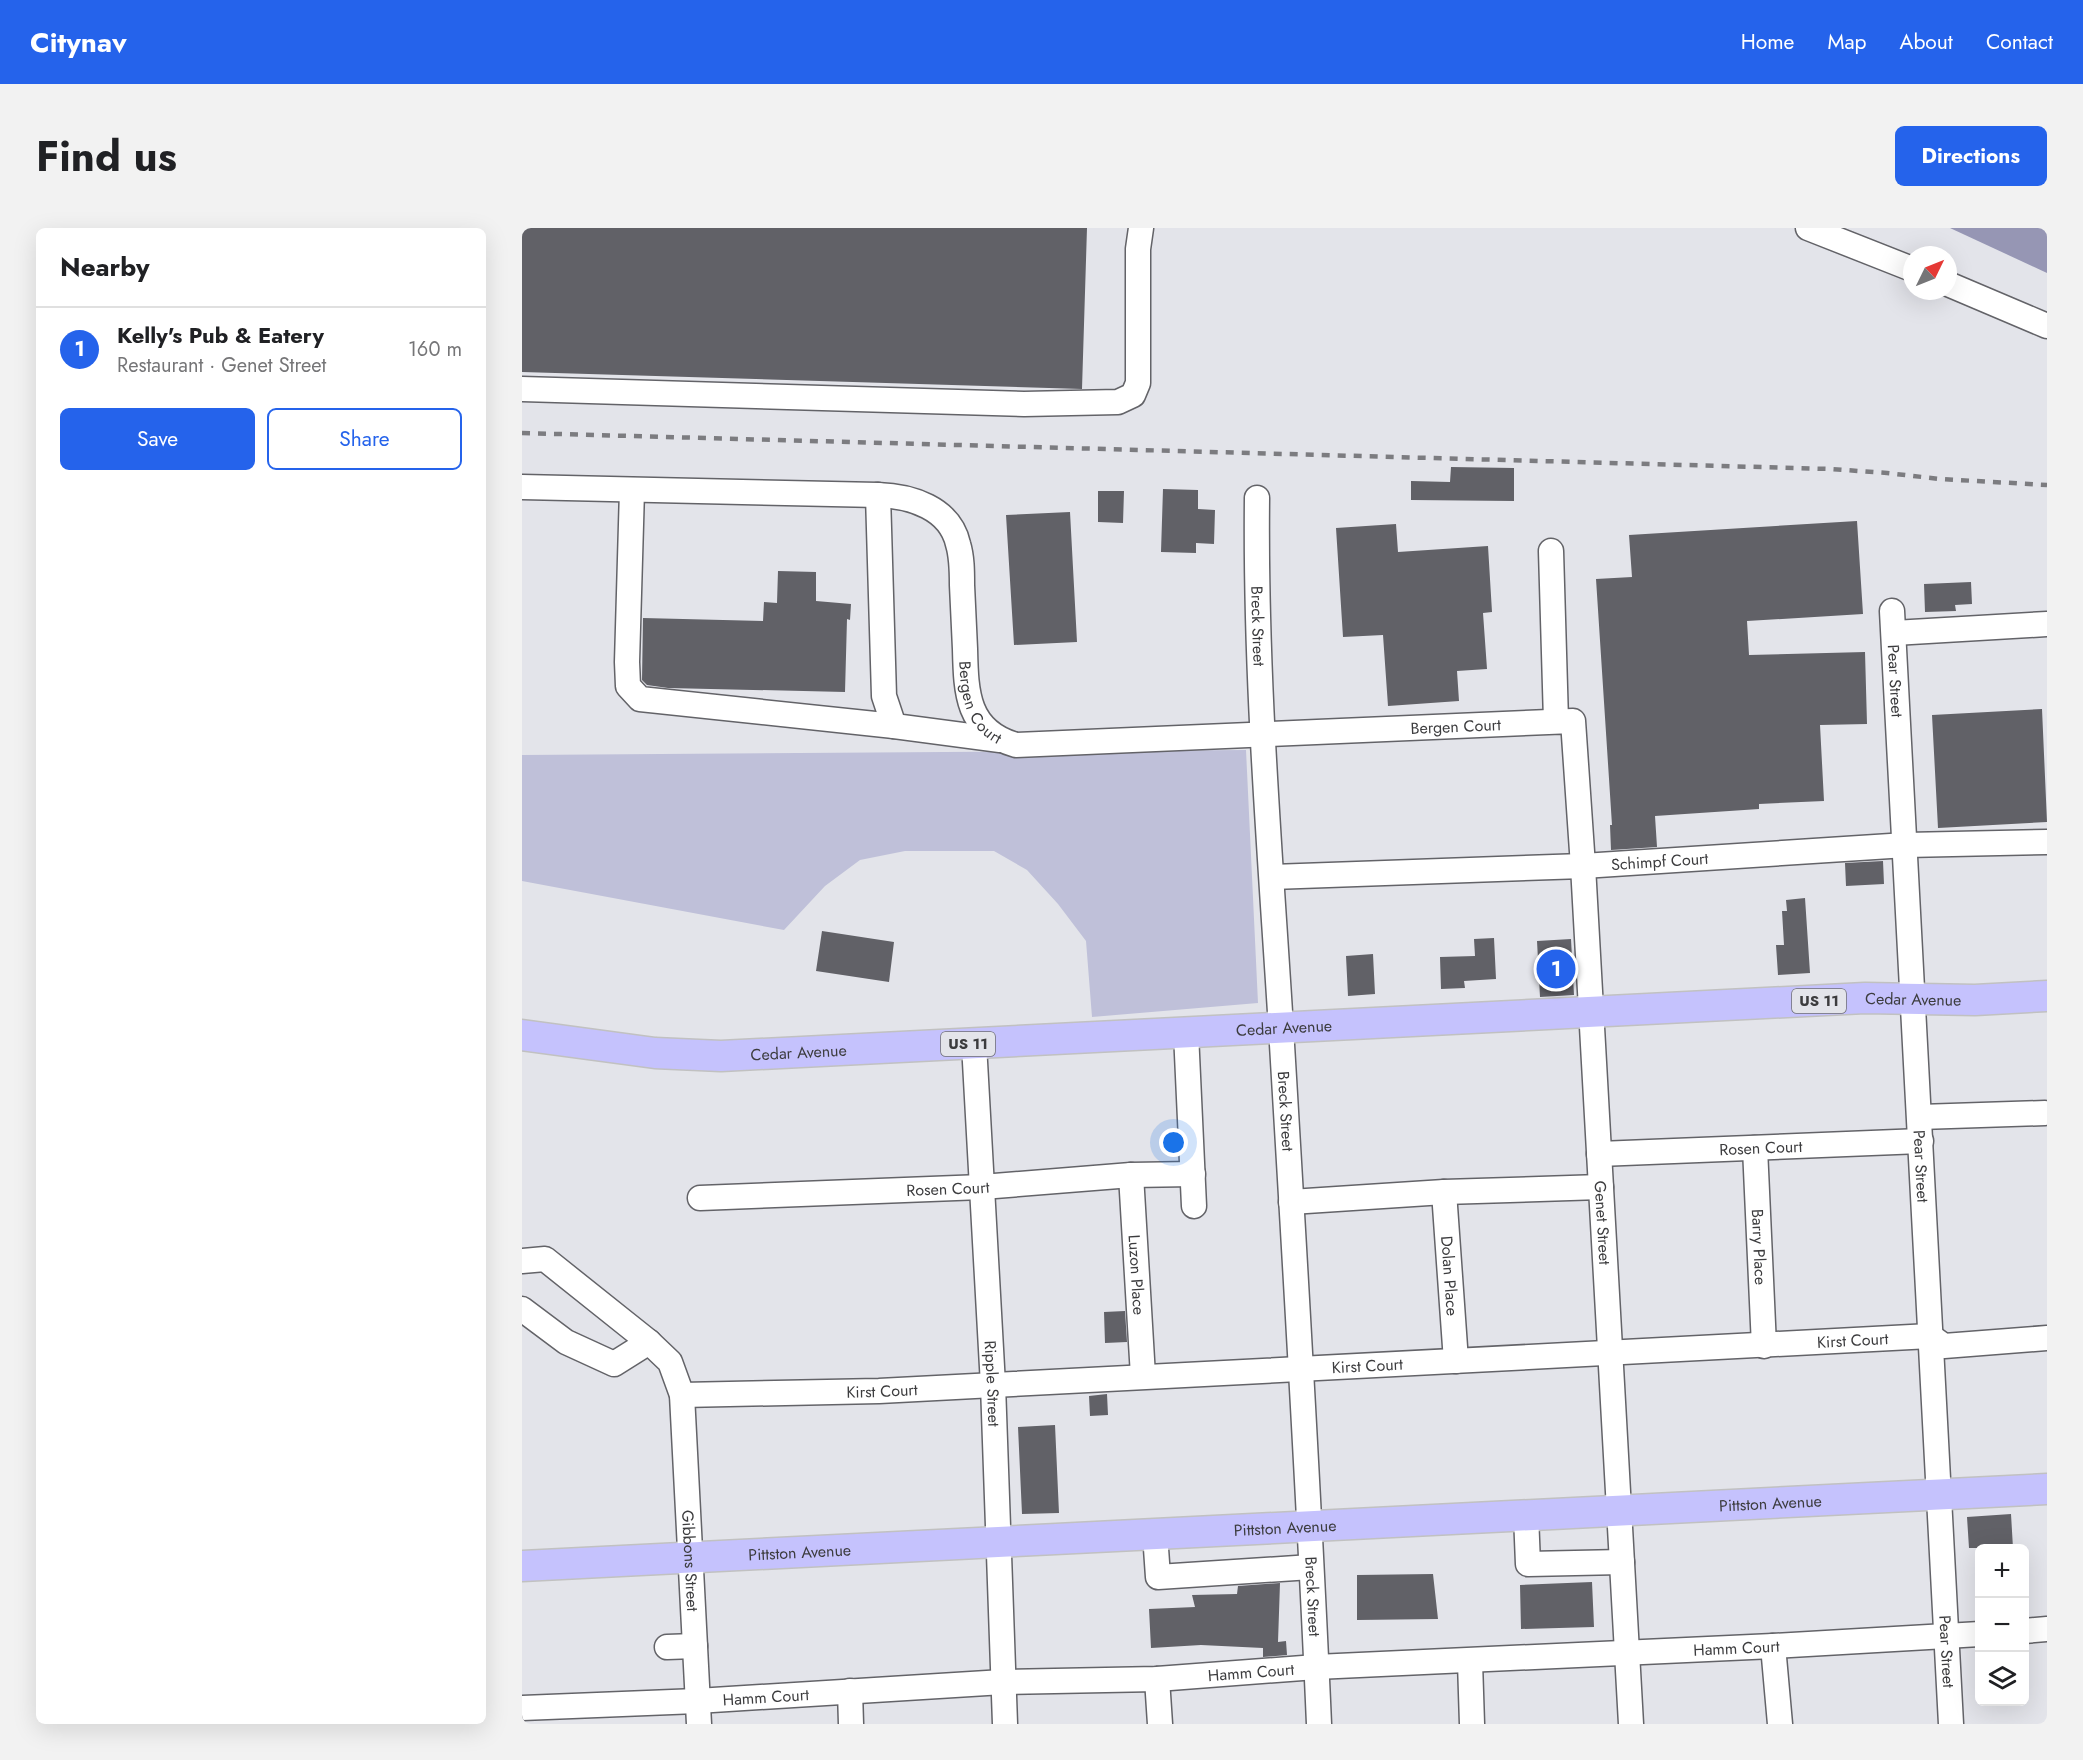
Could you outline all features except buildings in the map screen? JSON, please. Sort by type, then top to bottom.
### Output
[{"type":"main road","name":"Cedar Avenue","points":[[522,1035],[689,1056],[974,1044],[1865,999],[1975,1000],[2047,996]]},
{"type":"main road","name":"Pittston Avenue","points":[[522,1566],[2047,1489]]},
{"type":"street","points":[[522,389],[1024,404],[1118,402],[1133,395],[1138,383],[1140,228]]},
{"type":"street","points":[[1808,228],[1903,265]]},
{"type":"street","points":[[1957,288],[2047,326]]},
{"type":"street","name":"Bergen Court","points":[[522,487],[878,495],[911,498],[933,508],[953,530],[962,561],[965,670],[969,700],[978,720],[989,732],[1000,740],[1016,745],[1564,721]]},
{"type":"street","points":[[632,490],[627,662],[628,686],[640,699],[894,726],[1000,740]]},
{"type":"street","points":[[878,495],[884,696],[894,726]]},
{"type":"street","name":"Breck Street","points":[[1257,498],[1256,580],[1263,734],[1301,1371],[1319,1724]]},
{"type":"street","name":"Genet Street","points":[[1551,551],[1564,721],[1583,866],[1631,1724]]},
{"type":"street","name":"Pear Street","points":[[1951,1724],[1939,1495],[1937,1341],[1920,1117],[1893,622],[2047,624]]},
{"type":"street","name":"Schimpf Court","points":[[1272,877],[1583,866],[1906,845],[2047,842]]},
{"type":"street","points":[[1186,1033],[1194,1206]]},
{"type":"street","name":"Ripple Street","points":[[974,1044],[993,1385],[1005,1724]]},
{"type":"street","points":[[1920,1117],[2044,1113]]},
{"type":"street","name":"Rosen Court","points":[[1599,1154],[1922,1141]]},
{"type":"street","name":"Barry Place","points":[[1755,1148],[1764,1346]]},
{"type":"street","name":"Rosen Court","points":[[700,1198],[982,1187],[1131,1175],[1193,1174]]},
{"type":"street","name":"Luzon Place","points":[[1131,1175],[1143,1376]]},
{"type":"street","points":[[1291,1202],[1444,1192],[1601,1187]]},
{"type":"street","name":"Dolan Place","points":[[1444,1192],[1456,1361]]},
{"type":"street","points":[[1937,1341],[1939,1210]]},
{"type":"street","name":"Gibbons Street","points":[[522,1261],[545,1259],[649,1342],[670,1362],[682,1395],[698,1712]]},
{"type":"street","points":[[522,1309],[566,1342],[614,1364],[649,1342]]},
{"type":"street","name":"Kirst Court","points":[[682,1395],[879,1391],[1764,1346],[2047,1338]]},
{"type":"street","points":[[1526,1515],[1528,1564],[1622,1562]]},
{"type":"street","points":[[1155,1534],[1158,1577],[1311,1567]]},
{"type":"street","points":[[2029,1631],[2047,1629]]},
{"type":"street","name":"Hamm Court","points":[[534,1713],[698,1712],[850,1691],[1003,1682],[1157,1679],[1316,1667],[1470,1662],[1975,1634]]},
{"type":"street","points":[[667,1647],[695,1646]]},
{"type":"street","points":[[1773,1646],[1780,1724]]},
{"type":"street","points":[[1470,1662],[1472,1724]]},
{"type":"street","points":[[1157,1679],[1160,1724]]},
{"type":"street","points":[[850,1691],[851,1724]]},
{"type":"shaded area","points":[[1950,228],[2047,228],[2047,273]]},
{"type":"shaded area","points":[[1246,750],[1258,1003],[1092,1017],[1086,941],[1058,904],[1027,870],[994,851],[905,851],[860,860],[825,886],[784,930],[522,881],[522,755]]},
{"type":"railway","points":[[522,433],[1831,469],[1940,479],[2047,485]]},
{"type":"place","name":"Kelly's Pub & Eatery","points":[[1556,969]]}]
